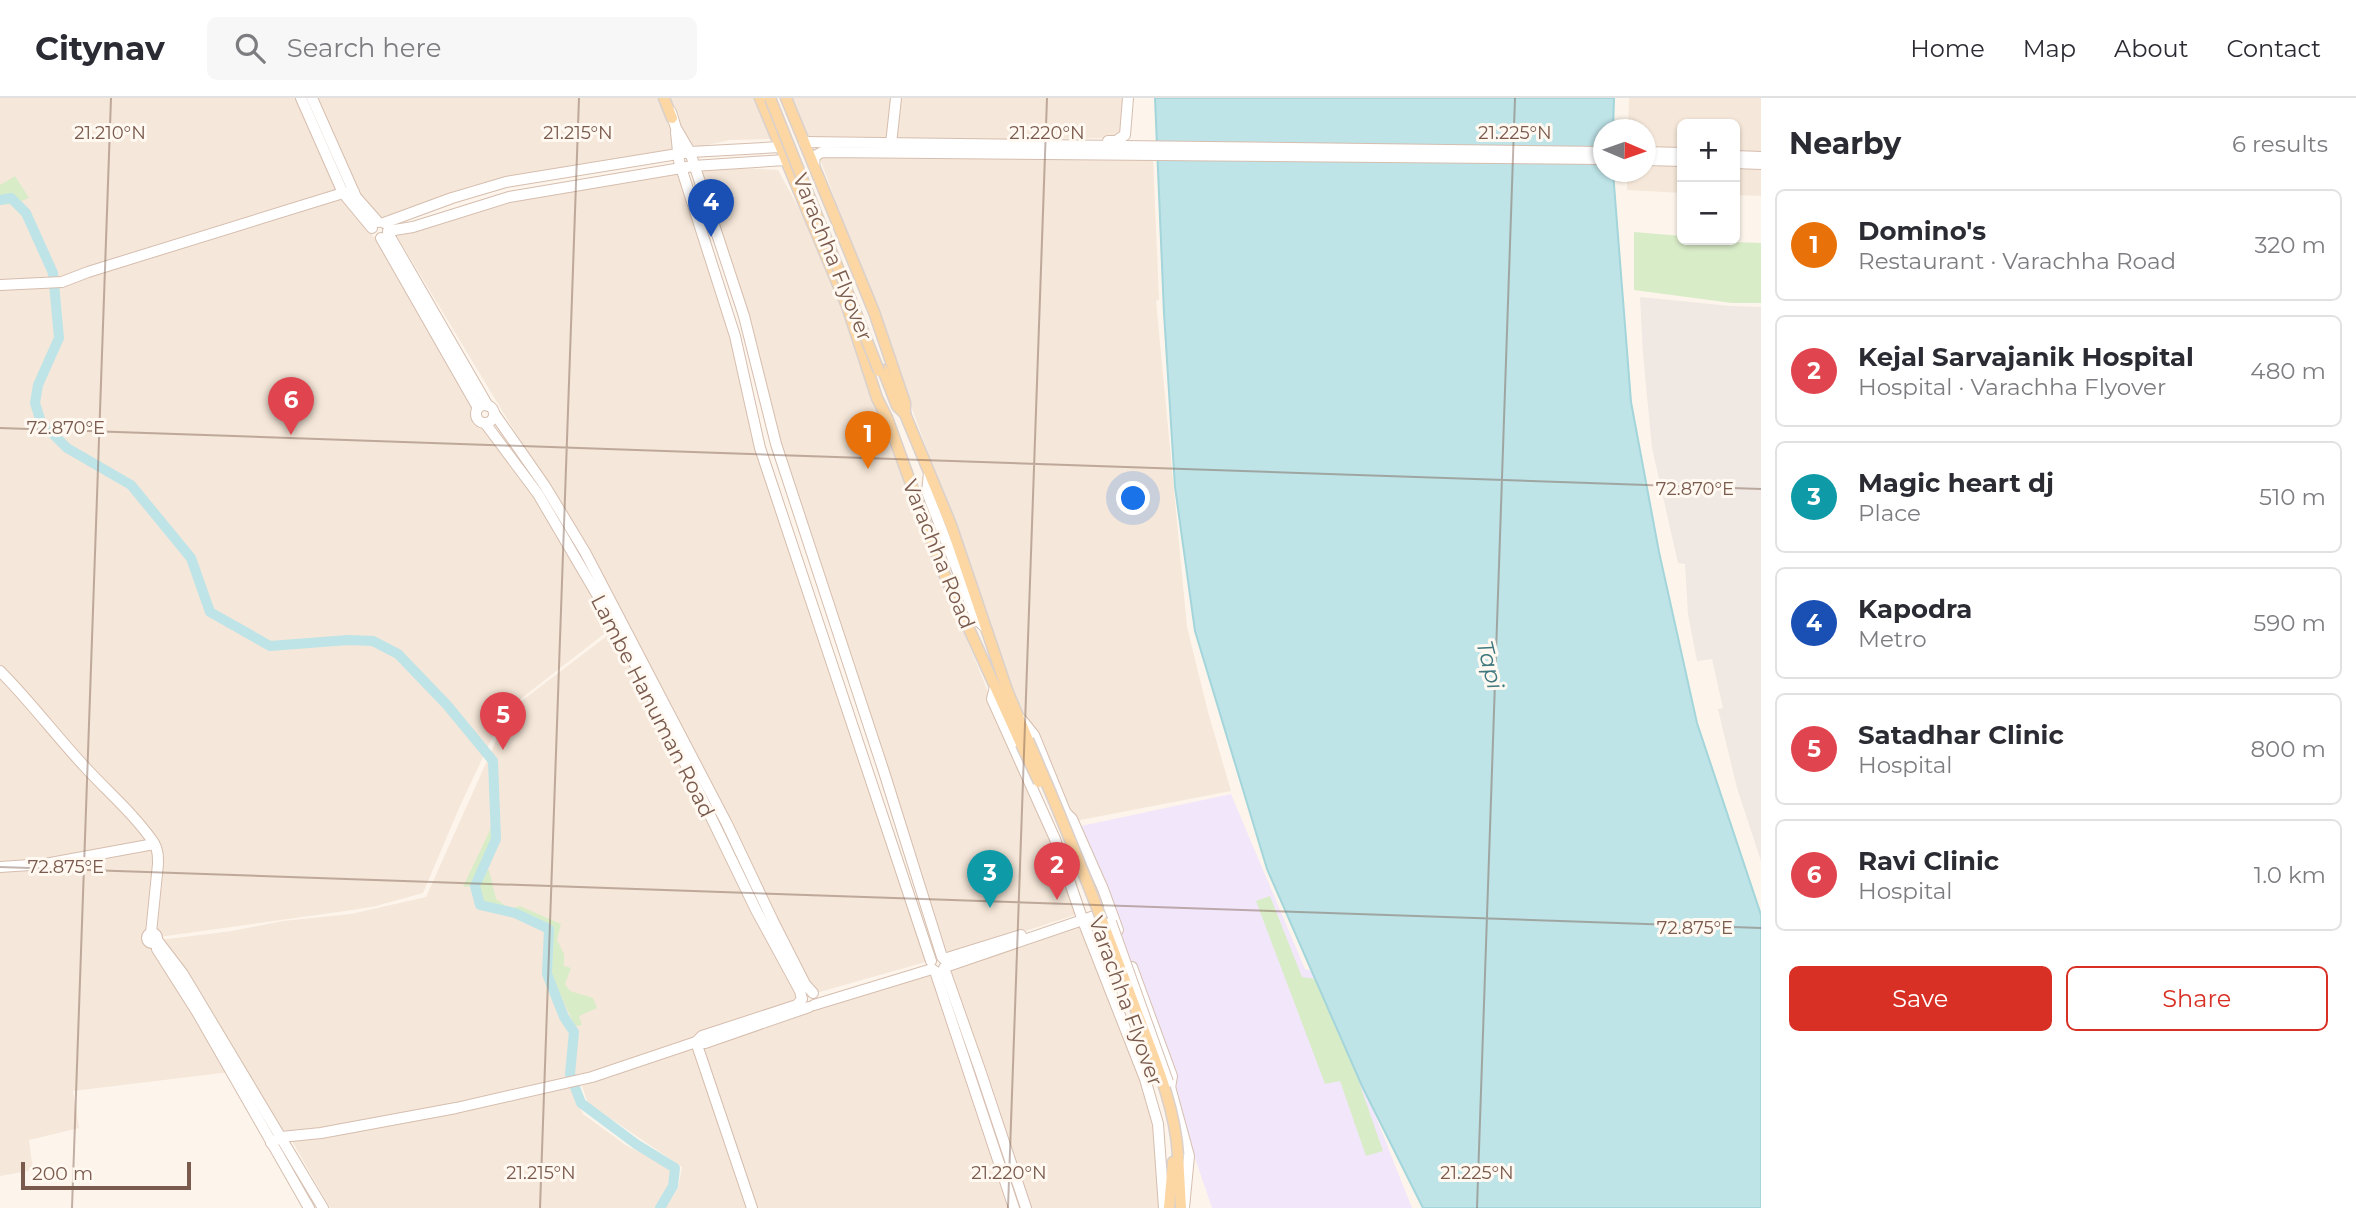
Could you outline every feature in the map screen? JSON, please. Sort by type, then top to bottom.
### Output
[{"type":"main road","points":[[664,98],[674,123]]},
{"type":"main road","points":[[760,98],[774,148],[785,160],[847,306],[877,398],[887,418]]},
{"type":"main road","name":"Varachha Flyover","points":[[770,98],[881,370],[897,406],[905,414],[951,525],[1025,742]]},
{"type":"main road","name":"Varachha Flyover","points":[[777,98],[881,370],[887,418]]},
{"type":"main road","points":[[786,98],[888,350],[905,403],[905,414]]},
{"type":"main road","points":[[812,223],[819,228],[825,228],[831,225],[834,215]]},
{"type":"main road","name":"Varachha Road","points":[[887,418],[942,569],[995,687]]},
{"type":"main road","name":"Varachha Flyover","points":[[995,687],[1025,742],[1090,888],[1143,1029],[1173,1117],[1182,1208]]},
{"type":"main road","name":"Varachha Flyover","points":[[1167,1208],[1175,1155]]},
{"type":"street","points":[[301,98],[348,193],[382,229],[487,409],[545,486],[585,552],[727,824],[772,921],[806,984],[810,1000]]},
{"type":"street","points":[[312,98],[348,193]]},
{"type":"street","points":[[891,144],[896,98]]},
{"type":"street","points":[[930,145],[943,140],[1116,141],[1122,139],[1126,130],[1128,98]]},
{"type":"street","points":[[674,123],[690,152],[744,316],[776,444],[840,639],[938,964]]},
{"type":"street","points":[[674,123],[677,154],[735,336],[761,448],[975,1071],[1026,1208]]},
{"type":"street","points":[[804,142],[821,147],[1593,152]]},
{"type":"street","points":[[821,147],[891,144],[1593,159]]},
{"type":"street","points":[[814,166],[815,156],[821,147]]},
{"type":"street","points":[[382,229],[452,198],[506,182],[690,152],[774,148],[769,161]]},
{"type":"street","points":[[1656,156],[1677,153]]},
{"type":"street","points":[[1740,156],[1761,157]]},
{"type":"street","points":[[1656,157],[1677,160]]},
{"type":"street","points":[[382,229],[414,227],[509,197],[694,166],[785,160]]},
{"type":"street","points":[[1740,163],[1761,164]]},
{"type":"street","points":[[0,285],[62,282],[348,193]]},
{"type":"street","points":[[485,423],[491,420],[487,409]]},
{"type":"street","name":"Lambe Hanuman Road","points":[[487,409],[477,417],[485,423],[538,494],[616,627],[756,910],[800,991],[810,1000]]},
{"type":"street","points":[[826,643],[840,639]]},
{"type":"street","points":[[0,671],[154,844],[158,855],[154,939],[276,1140],[309,1208]]},
{"type":"street","points":[[995,687],[992,699],[1055,839],[1082,918],[1145,1079],[1158,1124],[1167,1208]]},
{"type":"street","points":[[1017,714],[1034,735],[1108,913],[1169,1085],[1189,1156],[1182,1208]]},
{"type":"street","points":[[1066,813],[1072,819],[1103,890],[1172,1076],[1169,1085]]},
{"type":"street","points":[[0,867],[45,864],[154,844]]},
{"type":"street","points":[[276,1140],[456,1108],[592,1077],[695,1042],[705,1043],[810,1000],[938,964],[1082,918],[1108,913]]},
{"type":"street","points":[[1122,1020],[1148,1011]]},
{"type":"street","points":[[695,1042],[752,1208]]},
{"type":"street","points":[[975,1071],[1014,1208]]},
{"type":"street","points":[[276,1140],[323,1208]]},
{"type":"shaded area","points":[[0,98],[299,98],[341,193],[61,280],[0,283]]},
{"type":"shaded area","points":[[317,98],[657,98],[670,119],[675,151],[512,176],[470,186],[382,218],[361,198]]},
{"type":"shaded area","points":[[670,98],[755,98],[771,139],[729,140],[690,149],[674,118]]},
{"type":"shaded area","points":[[788,98],[894,98],[889,142],[805,141]]},
{"type":"shaded area","points":[[899,98],[1125,98],[1124,131],[1117,138],[894,141]]},
{"type":"shaded area","points":[[1629,98],[1761,98],[1761,196],[1740,195],[1740,119],[1677,119],[1677,193],[1627,190],[1627,182],[1656,182],[1656,119],[1628,119]]},
{"type":"shaded area","points":[[819,156],[1153,157],[1159,300],[1156,301],[1187,627],[1231,791],[1075,821],[1020,712],[953,520]]},
{"type":"shaded area","points":[[720,167],[778,170],[814,236],[845,309],[939,572],[991,699],[1054,839],[1078,914],[945,957],[792,485],[698,173]]},
{"type":"shaded area","points":[[679,169],[739,363],[752,425],[929,961],[816,993],[550,490],[395,233],[509,197]]},
{"type":"shaded area","points":[[343,194],[373,236],[378,239],[476,411],[477,420],[485,424],[533,493],[613,627],[509,708],[498,725],[460,806],[423,893],[352,910],[159,937],[155,932],[148,934],[148,943],[153,944],[171,970],[230,1072],[73,1091],[79,1128],[29,1140],[33,1170],[0,1176],[0,868],[154,844],[0,668],[0,286],[41,285]]},
{"type":"shaded area","points":[[1640,297],[1761,307],[1761,861],[1737,788],[1718,709],[1723,708],[1712,659],[1697,661],[1688,614],[1685,564],[1678,563],[1652,448]]},
{"type":"shaded area","points":[[616,629],[800,999],[693,1041],[590,1075],[452,1107],[282,1135],[160,940],[283,921],[351,914],[426,897],[500,728],[511,709]]},
{"type":"shaded area","points":[[0,670],[152,843],[45,862],[0,866]]},
{"type":"shaded area","points":[[1231,794],[1305,969],[1319,973],[1412,1208],[1212,1208],[1081,826]]},
{"type":"shaded area","points":[[1080,924],[1142,1081],[1154,1123],[1160,1208],[1029,1208],[950,969]]},
{"type":"shaded area","points":[[933,973],[1011,1208],[758,1208],[699,1047]]},
{"type":"shaded area","points":[[693,1048],[748,1208],[665,1208],[678,1188],[682,1167],[588,1103],[582,1086]]},
{"type":"shaded area","points":[[571,1087],[583,1114],[627,1146],[671,1170],[668,1190],[656,1208],[330,1208],[292,1141]]},
{"type":"green space","points":[[15,176],[29,198],[0,205],[0,185]]},
{"type":"green space","points":[[1634,232],[1677,236],[1677,245],[1761,243],[1761,303],[1732,303],[1634,290]]},
{"type":"green space","points":[[491,828],[496,832],[474,886],[463,887]]},
{"type":"green space","points":[[484,870],[489,870],[496,899],[510,909],[520,906],[561,924],[557,940],[564,954],[564,966],[571,968],[565,984],[570,991],[593,998],[597,1008],[579,1016],[582,1025],[575,1026],[552,977],[553,930],[482,900],[479,886]]},
{"type":"green space","points":[[1270,896],[1302,977],[1316,979],[1357,1076],[1383,1151],[1366,1156],[1340,1081],[1325,1084],[1256,901]]},
{"type":"water","name":"Tapi","points":[[1155,98],[1614,98],[1613,119],[1593,119],[1593,182],[1614,182],[1631,402],[1659,552],[1697,723],[1761,915],[1761,1208],[1423,1208],[1362,1086],[1267,869],[1195,631],[1175,487]]},
{"type":"waterway","points":[[0,200],[11,198],[26,213],[53,273],[59,338],[38,385],[35,403],[41,422],[67,448],[131,485],[191,558],[210,612],[270,646],[348,640],[373,641],[398,654],[447,705],[493,761],[496,839],[475,886],[480,905],[515,913],[549,929],[547,974],[564,1017],[574,1032],[570,1074],[581,1103],[636,1144],[675,1168],[673,1186],[660,1208]]},
{"type":"place","name":"Kapodra","points":[[711,237]]},
{"type":"place","name":"Ravi Clinic","points":[[291,435]]},
{"type":"place","name":"Domino's","points":[[868,469]]},
{"type":"place","name":"Satadhar Clinic","points":[[503,750]]},
{"type":"place","name":"Kejal Sarvajanik Hospital","points":[[1057,900]]},
{"type":"place","name":"Magic heart dj","points":[[990,908]]}]
